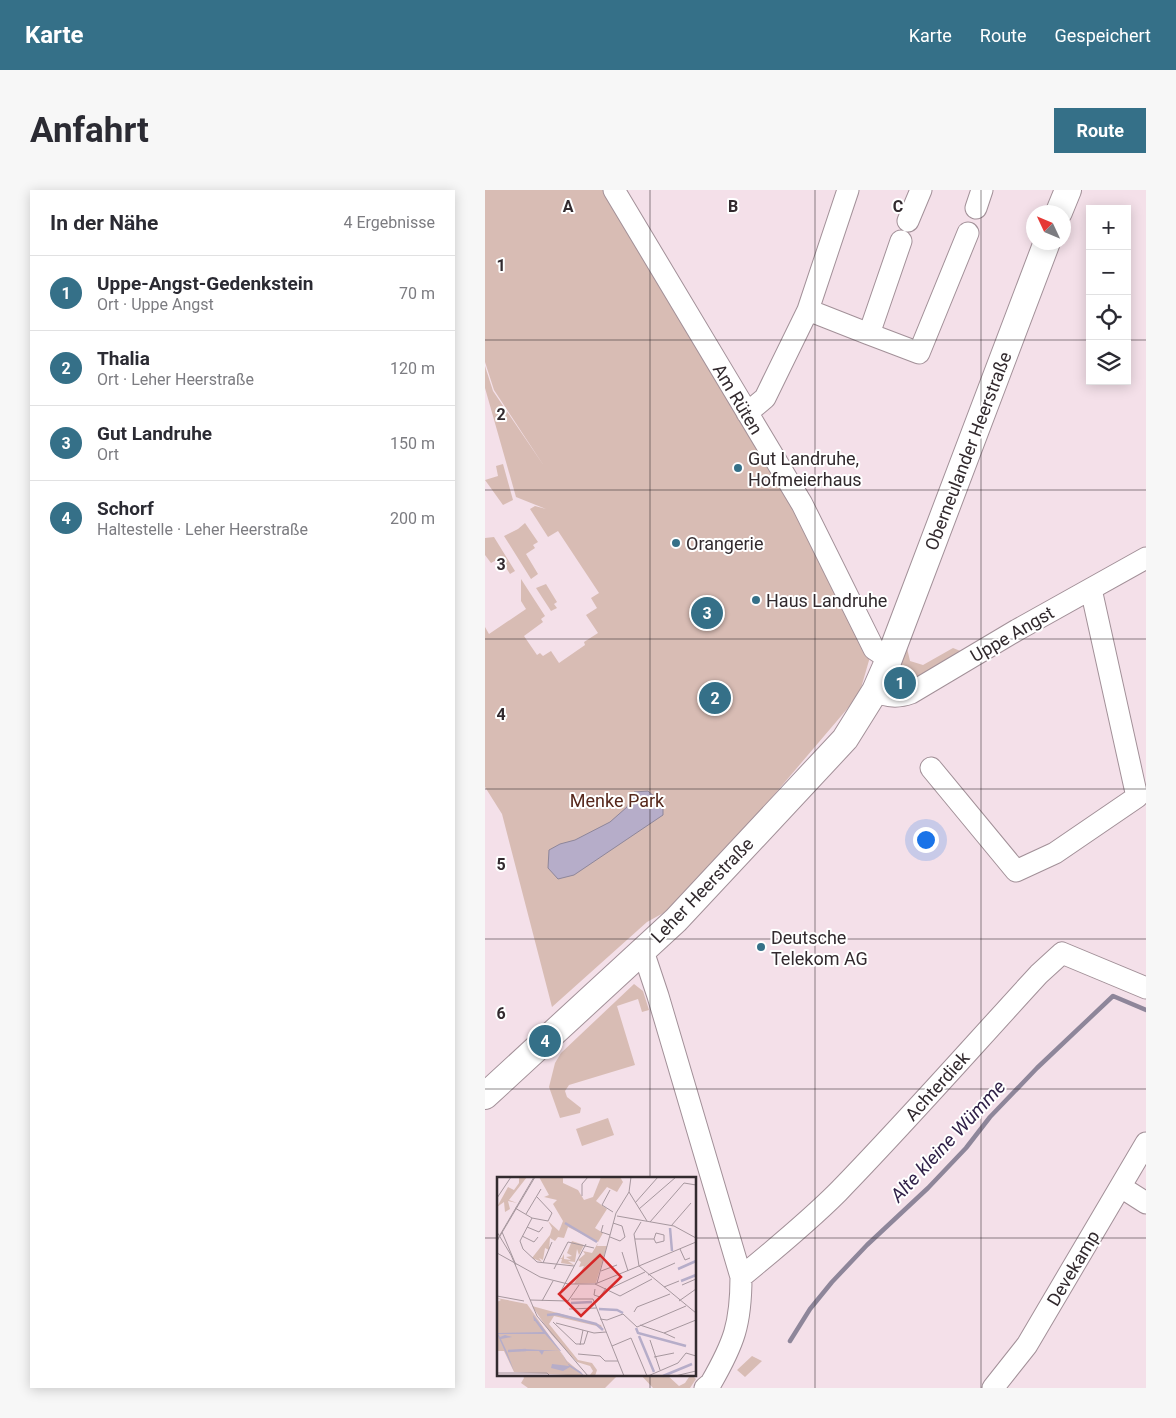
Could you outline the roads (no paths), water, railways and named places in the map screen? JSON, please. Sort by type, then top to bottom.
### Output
[{"type":"main road","points":[[1062,205],[1067,190]]},
{"type":"main road","name":"Oberneulander Heerstraße","points":[[889,659],[1044,250]]},
{"type":"main road","name":"Leher Heerstraße","points":[[485,1096],[676,920],[845,739],[875,692],[889,659]]},
{"type":"street","name":"Am Rüten","points":[[614,190],[802,504],[874,648],[889,659]]},
{"type":"street","points":[[747,413],[765,398],[808,310],[848,190]]},
{"type":"street","points":[[908,221],[921,190]]},
{"type":"street","points":[[808,310],[919,353],[968,233]]},
{"type":"street","points":[[869,334],[901,241]]},
{"type":"street","name":"Uppe Angst","points":[[875,692],[890,697],[900,697],[911,693],[1017,630],[1146,558]]},
{"type":"street","points":[[931,768],[1016,871],[1055,853],[1137,797],[1091,588]]},
{"type":"street","points":[[643,951],[741,1278],[741,1304],[732,1343],[711,1383],[705,1388]]},
{"type":"street","name":"Achterdiek","points":[[741,1278],[838,1192],[903,1124],[1039,974],[1062,953],[1146,988]]},
{"type":"street","name":"Devekamp","points":[[993,1388],[1027,1346],[1146,1143]]},
{"type":"street","points":[[1121,1187],[1146,1203]]},
{"type":"waterway","name":"Alte kleine Wümme","points":[[790,1341],[810,1309],[832,1282],[867,1245],[928,1188],[966,1148],[990,1117],[1037,1068],[1113,996],[1146,1010]]},
{"type":"place","name":"Gut Landruhe, Hofmeierhaus","points":[[738,468]]},
{"type":"place","name":"Orangerie","points":[[676,543]]},
{"type":"place","name":"Haus Landruhe","points":[[756,600]]},
{"type":"place","name":"Gut Landruhe","points":[[707,613]]},
{"type":"place","name":"Uppe-Angst-Gedenkstein","points":[[900,683]]},
{"type":"place","name":"Thalia","points":[[715,698]]},
{"type":"place","name":"Deutsche Telekom AG","points":[[761,947]]},
{"type":"place","name":"Schorf","points":[[545,1041]]},
{"type":"park label","name":"Menke Park","points":[[617,800]]}]
